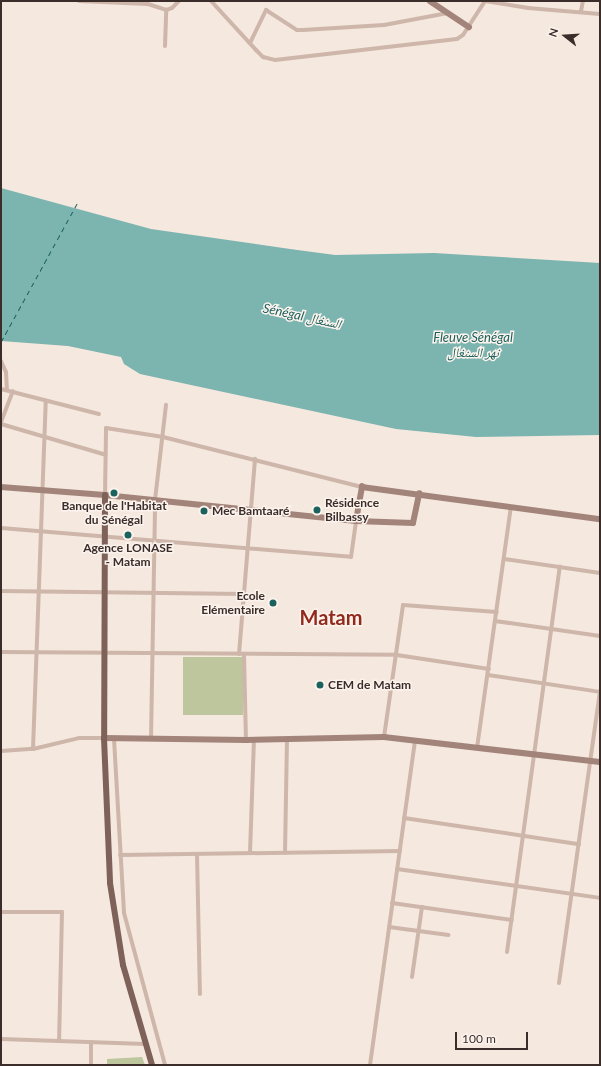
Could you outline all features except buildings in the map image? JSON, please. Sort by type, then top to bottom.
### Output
[{"type":"main road","points":[[430,1],[469,27]]},
{"type":"main road","points":[[1,487],[105,495],[356,521],[413,523],[419,494]]},
{"type":"main road","points":[[356,521],[362,487],[600,519]]},
{"type":"main road","points":[[105,495],[104,738],[112,902],[123,965],[152,1065]]},
{"type":"main road","points":[[104,738],[254,740],[384,737],[600,762]]},
{"type":"street","points":[[79,1],[148,4],[166,10],[172,8],[179,1]]},
{"type":"street","points":[[211,1],[263,57],[275,60],[457,39],[469,27],[485,1],[528,8],[581,11],[600,14]]},
{"type":"street","points":[[581,11],[583,1]]},
{"type":"street","points":[[165,46],[166,10]]},
{"type":"street","points":[[250,43],[266,10],[297,30],[384,26],[449,13]]},
{"type":"street","points":[[1,361],[6,372],[7,390]]},
{"type":"street","points":[[1,389],[99,414]]},
{"type":"street","points":[[13,391],[1,423],[44,438],[106,455]]},
{"type":"street","points":[[33,749],[41,491],[46,401]]},
{"type":"street","points":[[151,739],[155,500],[166,405]]},
{"type":"street","points":[[105,495],[106,428],[163,437],[362,487]]},
{"type":"street","points":[[238,654],[255,459]]},
{"type":"street","points":[[477,748],[511,507]]},
{"type":"street","points":[[1,528],[351,557],[356,521]]},
{"type":"street","points":[[504,559],[600,573]]},
{"type":"street","points":[[507,952],[560,567]]},
{"type":"street","points":[[1,591],[244,594]]},
{"type":"street","points":[[384,737],[404,604],[497,612]]},
{"type":"street","points":[[496,621],[600,636]]},
{"type":"street","points":[[1,652],[397,655],[489,669]]},
{"type":"street","points":[[244,654],[246,740]]},
{"type":"street","points":[[488,676],[600,691],[560,983]]},
{"type":"street","points":[[1,751],[33,749],[80,738],[104,738]]},
{"type":"street","points":[[114,739],[123,901],[129,938],[165,1065]]},
{"type":"street","points":[[285,853],[287,739]]},
{"type":"street","points":[[250,853],[254,740]]},
{"type":"street","points":[[370,1065],[415,741]]},
{"type":"street","points":[[404,818],[579,844]]},
{"type":"street","points":[[120,855],[400,851]]},
{"type":"street","points":[[197,854],[200,994]]},
{"type":"street","points":[[397,869],[600,898]]},
{"type":"street","points":[[112,902],[123,901]]},
{"type":"street","points":[[392,903],[512,920]]},
{"type":"street","points":[[412,977],[422,907]]},
{"type":"street","points":[[1,912],[62,912],[59,1041]]},
{"type":"street","points":[[389,927],[448,935]]},
{"type":"street","points":[[1,1039],[145,1044]]},
{"type":"street","points":[[91,1042],[91,1065]]},
{"type":"green space","points":[[183,657],[243,657],[243,715],[183,715]]},
{"type":"green space","points":[[142,1057],[145,1065],[107,1065],[107,1059]]},
{"type":"water","name":"Fleuve Sénégal نهر السنغال","points":[[1,188],[151,229],[335,255],[434,253],[600,263],[600,435],[476,437],[396,429],[140,374],[124,364],[121,357],[68,346],[1,341]]},
{"type":"ferry route","points":[[1,342],[77,204]]},
{"type":"place","name":"Banque de l'Habitat du Sénégal","points":[[114,493]]},
{"type":"place","name":"Résidence Bilbassy","points":[[317,510]]},
{"type":"place","name":"Mec Bamtaaré","points":[[204,511]]},
{"type":"place","name":"Agence LONASE - Matam","points":[[128,535]]},
{"type":"place","name":"Ecole Elémentaire","points":[[273,603]]},
{"type":"place","name":"CEM de Matam","points":[[320,685]]},
{"type":"district","name":"Matam","points":[[331,617]]},
{"type":"water label","name":"Sénégal السنغال","points":[[302,316]]}]
